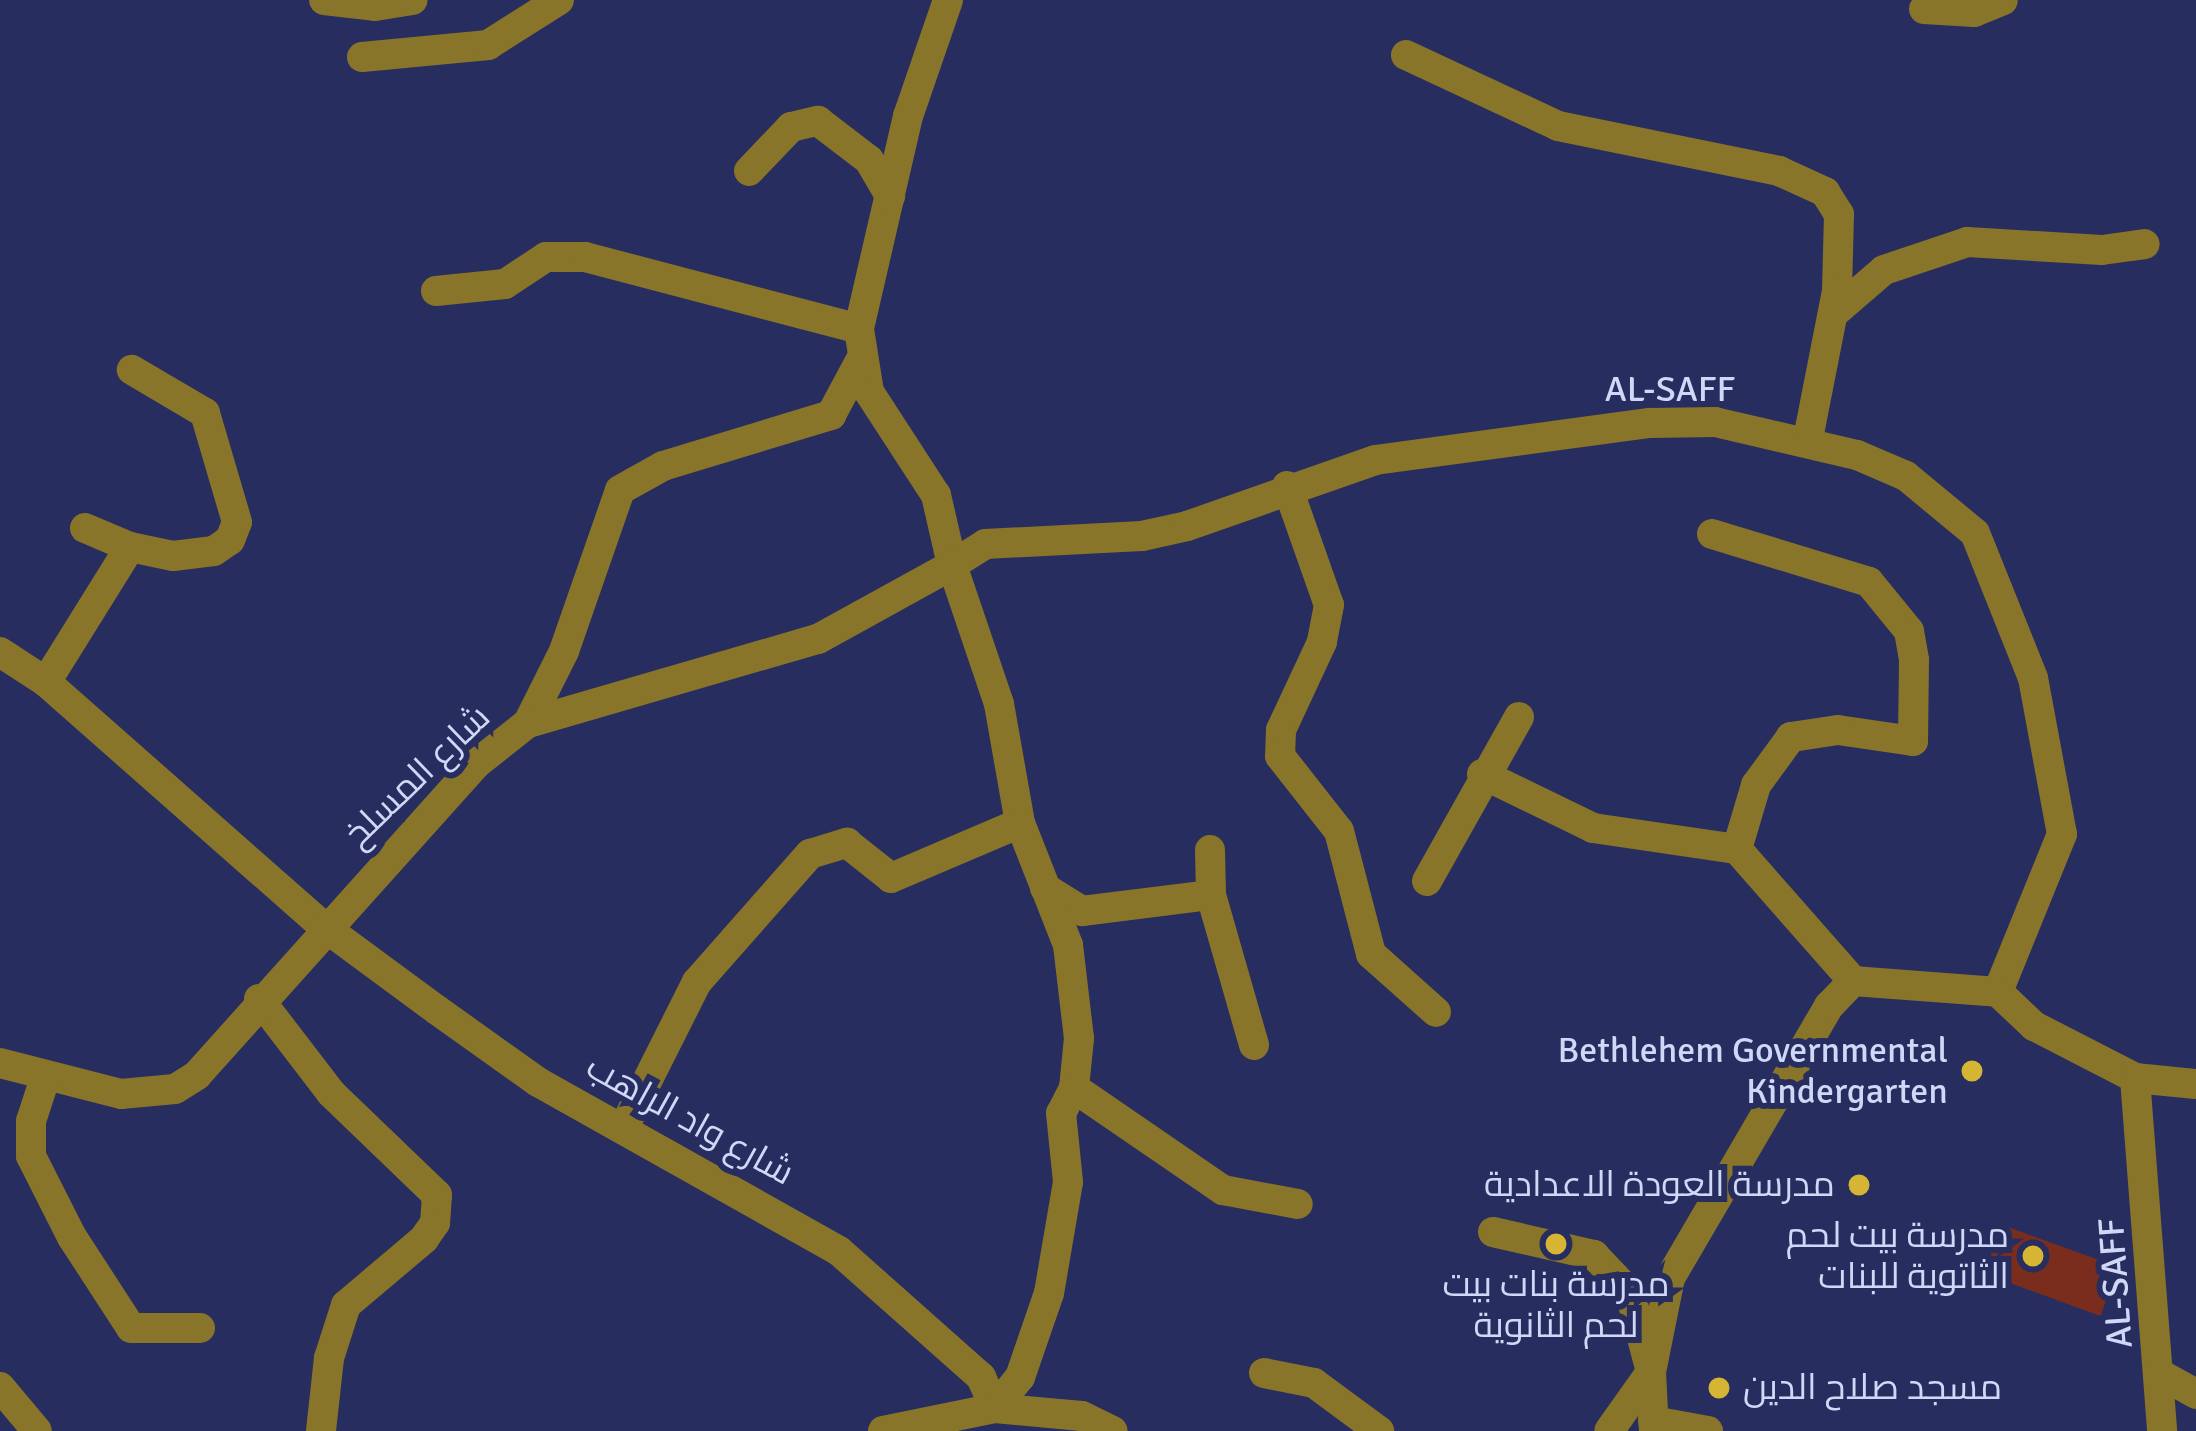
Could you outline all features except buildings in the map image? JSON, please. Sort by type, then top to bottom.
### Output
[{"type":"street","points":[[325,0],[375,6],[413,0]]},
{"type":"street","points":[[362,57],[488,45],[559,0]]},
{"type":"street","points":[[948,0],[890,196],[859,329],[860,361],[869,392],[936,495],[952,565],[999,704],[1020,823],[1068,945],[1079,1038],[1074,1088],[1061,1113],[1068,1182],[1049,1293],[1020,1377],[995,1408]]},
{"type":"street","points":[[1924,9],[1950,4],[1974,12],[2003,0]]},
{"type":"street","points":[[1406,55],[1558,126],[1806,179],[1839,214],[1833,314],[1808,439]]},
{"type":"street","points":[[749,171],[791,127],[818,121],[869,160],[890,196]]},
{"type":"street","points":[[1833,314],[1884,270],[1935,249],[1998,239],[2102,250],[2145,244]]},
{"type":"street","points":[[436,291],[505,284],[546,257],[585,257],[859,329]]},
{"type":"street","points":[[528,723],[563,651],[620,490],[663,466],[831,415],[860,361]]},
{"type":"street","points":[[85,528],[130,547],[173,556],[214,551],[230,540],[237,522],[218,435],[205,413],[132,370]]},
{"type":"street","name":"AL-SAFF","points":[[952,565],[985,544],[1142,536],[1187,526],[1286,486],[1375,460],[1575,429],[1715,422],[1808,439],[1906,476],[1975,533],[2033,678],[2062,835],[1998,992]]},
{"type":"street","points":[[1286,486],[1329,605],[1322,642],[1281,730],[1280,757],[1339,830],[1370,954],[1436,1012]]},
{"type":"street","points":[[1712,534],[1869,582],[1910,631],[1914,660],[1913,741],[1838,730],[1791,737],[1756,785],[1737,849]]},
{"type":"street","points":[[46,682],[130,547]]},
{"type":"street","name":"شارع المسلخ","points":[[0,1064],[121,1094],[175,1089],[197,1075],[323,926],[476,764],[528,723],[818,639],[952,565]]},
{"type":"street","name":"شارع واد الراهب","points":[[0,652],[46,682],[323,926],[538,1082],[625,1125],[839,1251],[982,1377],[995,1408]]},
{"type":"street","points":[[1427,881],[1482,774],[1519,716]]},
{"type":"street","points":[[1482,774],[1593,828],[1737,849],[1853,981],[1998,992],[2035,1026],[2134,1078],[2196,1084]]},
{"type":"street","points":[[625,1125],[697,982],[810,854],[847,843],[891,878],[1020,823]]},
{"type":"street","points":[[1210,850],[1211,895],[1254,1045]]},
{"type":"street","points":[[1044,887],[1082,911],[1211,895]]},
{"type":"street","points":[[1068,945],[1082,911]]},
{"type":"street","points":[[1708,1431],[1654,1426],[1652,1372],[1670,1278],[1829,1006],[1853,981]]},
{"type":"street","points":[[259,999],[366,1131],[437,1195],[435,1223],[424,1239],[346,1305],[329,1358],[321,1431]]},
{"type":"street","points":[[45,1078],[31,1120],[31,1156],[72,1237],[131,1328],[200,1328]]},
{"type":"street","name":"AL-SAFF","points":[[2134,1078],[2162,1375],[2162,1431]]},
{"type":"street","points":[[1074,1088],[1223,1190],[1298,1204]]},
{"type":"street","points":[[1493,1232],[1556,1242],[1615,1269],[1630,1293],[1652,1372]]},
{"type":"street","points":[[1609,1431],[1652,1372]]},
{"type":"street","points":[[1264,1373],[1314,1383],[1378,1431]]},
{"type":"street","points":[[2162,1375],[2196,1394]]},
{"type":"street","points":[[0,1388],[37,1431]]},
{"type":"street","points":[[883,1431],[995,1408],[1113,1431]]},
{"type":"shaded area","points":[[1997,1223],[2118,1267],[2100,1316],[1979,1272]]},
{"type":"place","name":"Bethlehem Governmental Kindergarten","points":[[1972,1071]]},
{"type":"place","name":"مدرسة العودة الاعدادية","points":[[1859,1185]]},
{"type":"place","name":"مدرسة بنات بيت لحم الثانوية","points":[[1556,1244]]},
{"type":"place","name":"مدرسة بيت لحم الثاتوية للبنات","points":[[2033,1256]]},
{"type":"place","name":"مسجد صلاح الدين","points":[[1719,1388]]}]
